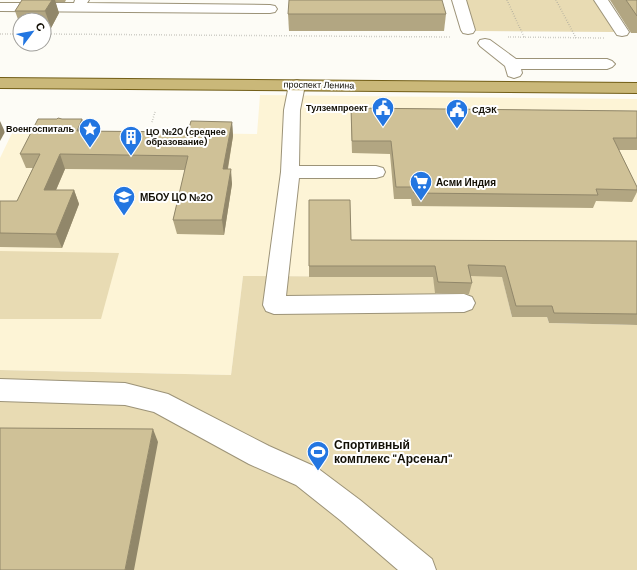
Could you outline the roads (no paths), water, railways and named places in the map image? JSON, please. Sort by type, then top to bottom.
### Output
[{"type":"main road","name":"проспект Ленина","points":[[0,70],[513,68],[610,69],[637,74]]},
{"type":"main road","name":"проспект Ленина","points":[[0,83],[637,88]]},
{"type":"lane","points":[[459,0],[468,30]]},
{"type":"lane","points":[[601,0],[622,32]]},
{"type":"lane","points":[[0,7],[80,4],[274,6]]},
{"type":"lane","points":[[485,43],[513,68]]},
{"type":"lane","points":[[610,44],[610,69]]},
{"type":"lane","points":[[297,85],[292,110],[290,172],[274,305],[464,303]]},
{"type":"lane","points":[[290,172],[376,172]]},
{"type":"lane","points":[[0,390],[125,394],[159,402],[259,455],[306,476],[350,510],[421,570]]},
{"type":"place","name":"Тулземпроект","points":[[383,128]]},
{"type":"place","name":"СДЭК","points":[[457,130]]},
{"type":"place","name":"Военгоспиталь","points":[[90,148]]},
{"type":"place","name":"ЦО №20 (среднее образование)","points":[[131,156]]},
{"type":"place","name":"Асми Индия","points":[[421,202]]},
{"type":"place","name":"МБОУ ЦО №20","points":[[124,216]]},
{"type":"place","name":"Спортивный комплекс \"Арсенал\"","points":[[318,472]]}]
